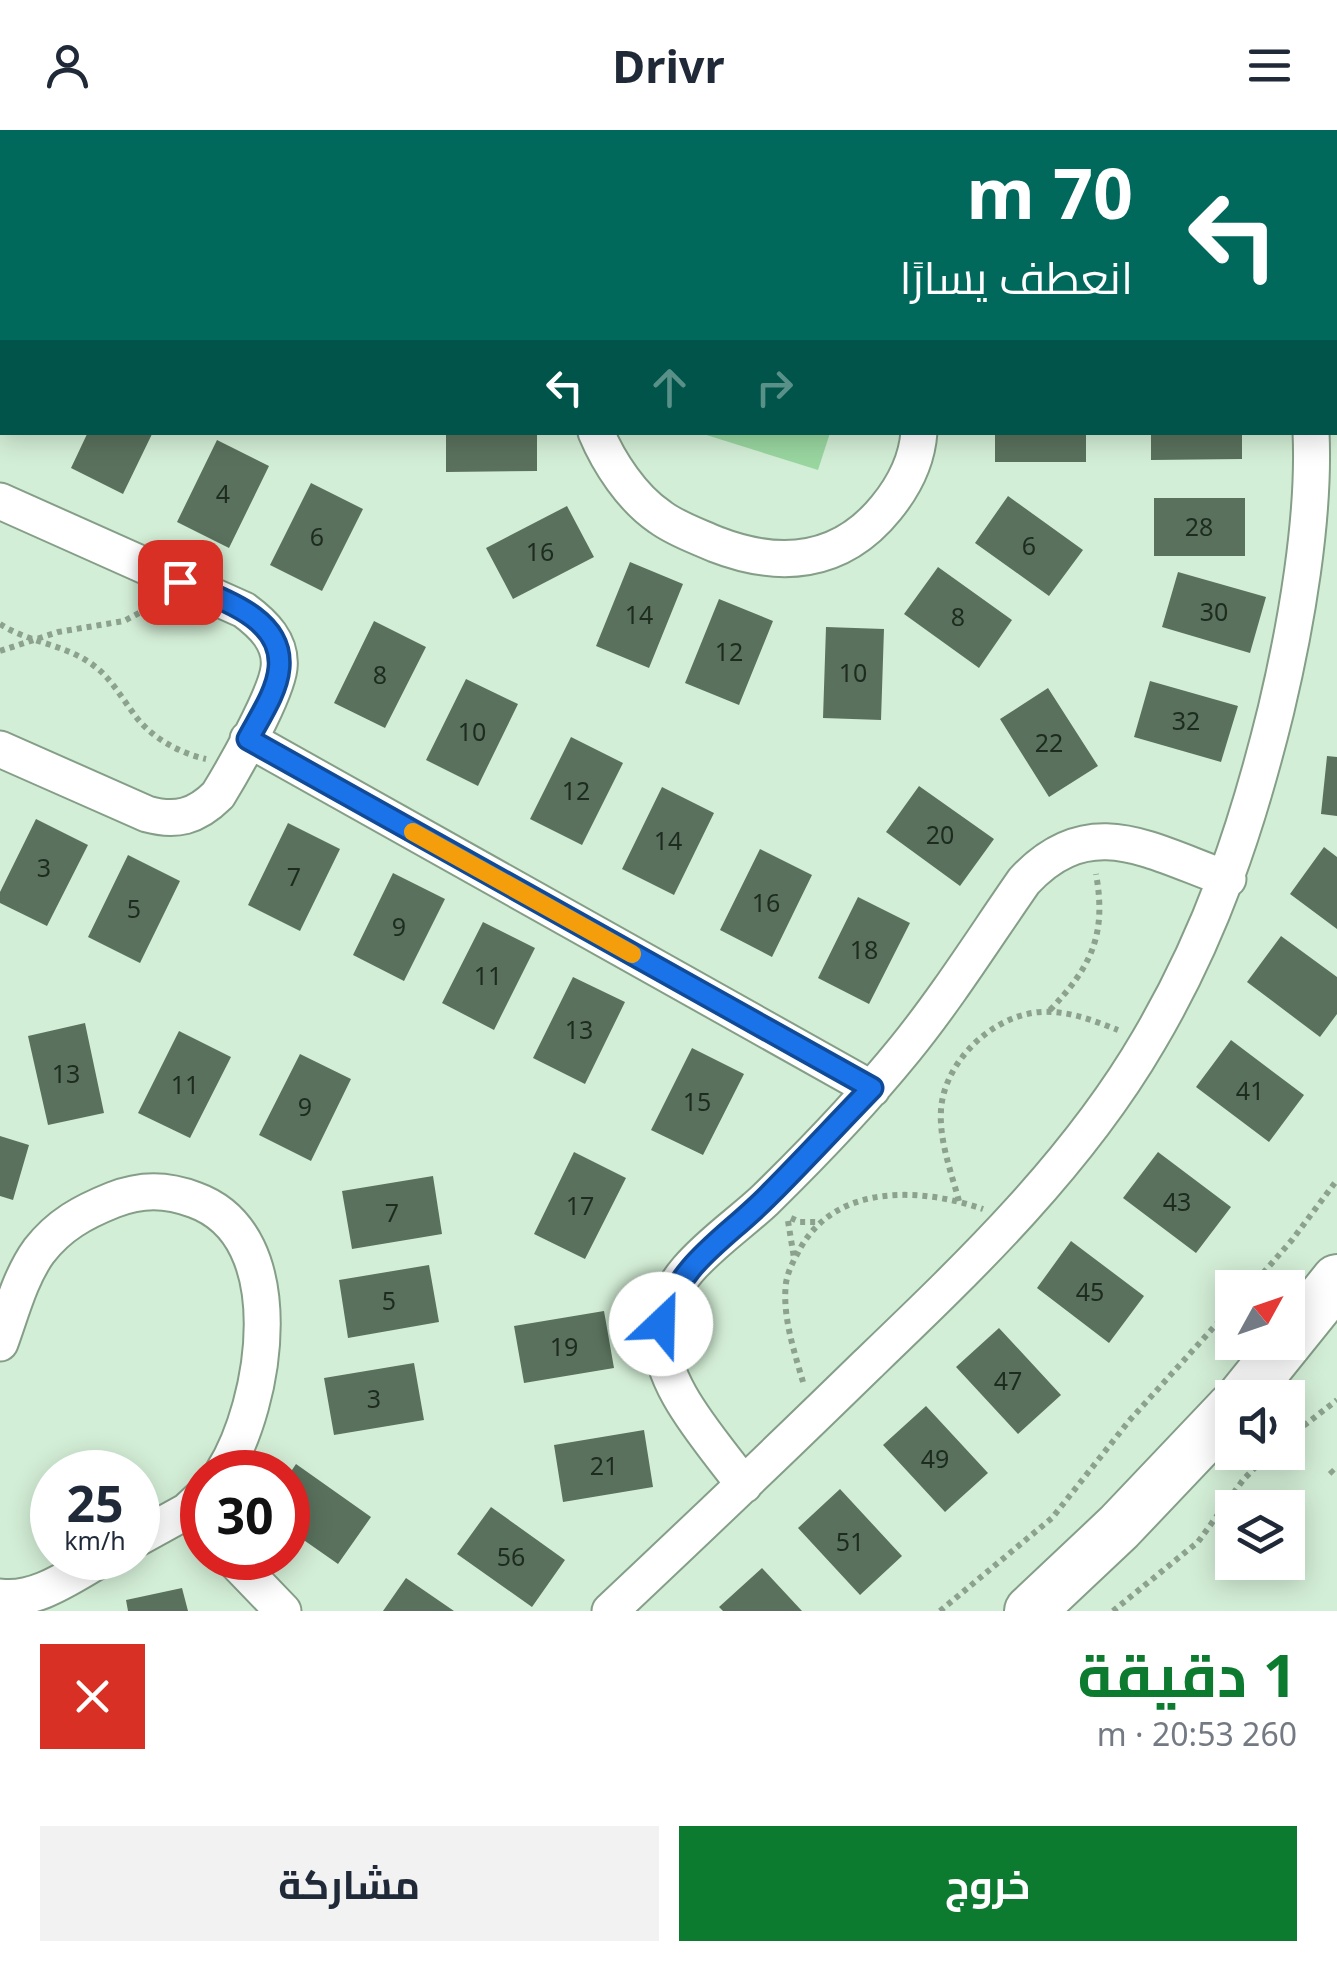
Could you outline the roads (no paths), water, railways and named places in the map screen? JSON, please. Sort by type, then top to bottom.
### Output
[{"type":"main road","points":[[1256,1380],[1337,1280]]},
{"type":"main road","points":[[1030,1611],[1132,1514],[1215,1426]]},
{"type":"street","points":[[598,435],[628,486],[658,517],[746,556],[792,562],[835,549],[873,524],[902,489],[920,435]]},
{"type":"street","points":[[610,1611],[923,1311],[1010,1219],[1096,1118],[1149,1040],[1228,879],[1261,772],[1287,664],[1304,555],[1311,435]]},
{"type":"street","points":[[0,500],[244,610],[263,624],[275,644],[280,666],[242,752],[218,795],[204,809],[186,818],[166,820],[0,749]]},
{"type":"street","points":[[242,752],[872,1088]]},
{"type":"street","points":[[744,1486],[670,1381],[661,1353],[661,1324],[669,1296],[686,1272],[766,1198],[872,1088],[926,1023],[1024,881],[1043,861],[1084,842],[1108,840],[1228,879]]},
{"type":"street","points":[[0,1343],[36,1255],[66,1223],[128,1194],[154,1190],[202,1202],[223,1216],[240,1235],[252,1257],[258,1282],[261,1336],[255,1396],[234,1450]]},
{"type":"street","points":[[0,1597],[28,1596],[63,1580]]},
{"type":"street","points":[[253,1580],[283,1611]]}]
